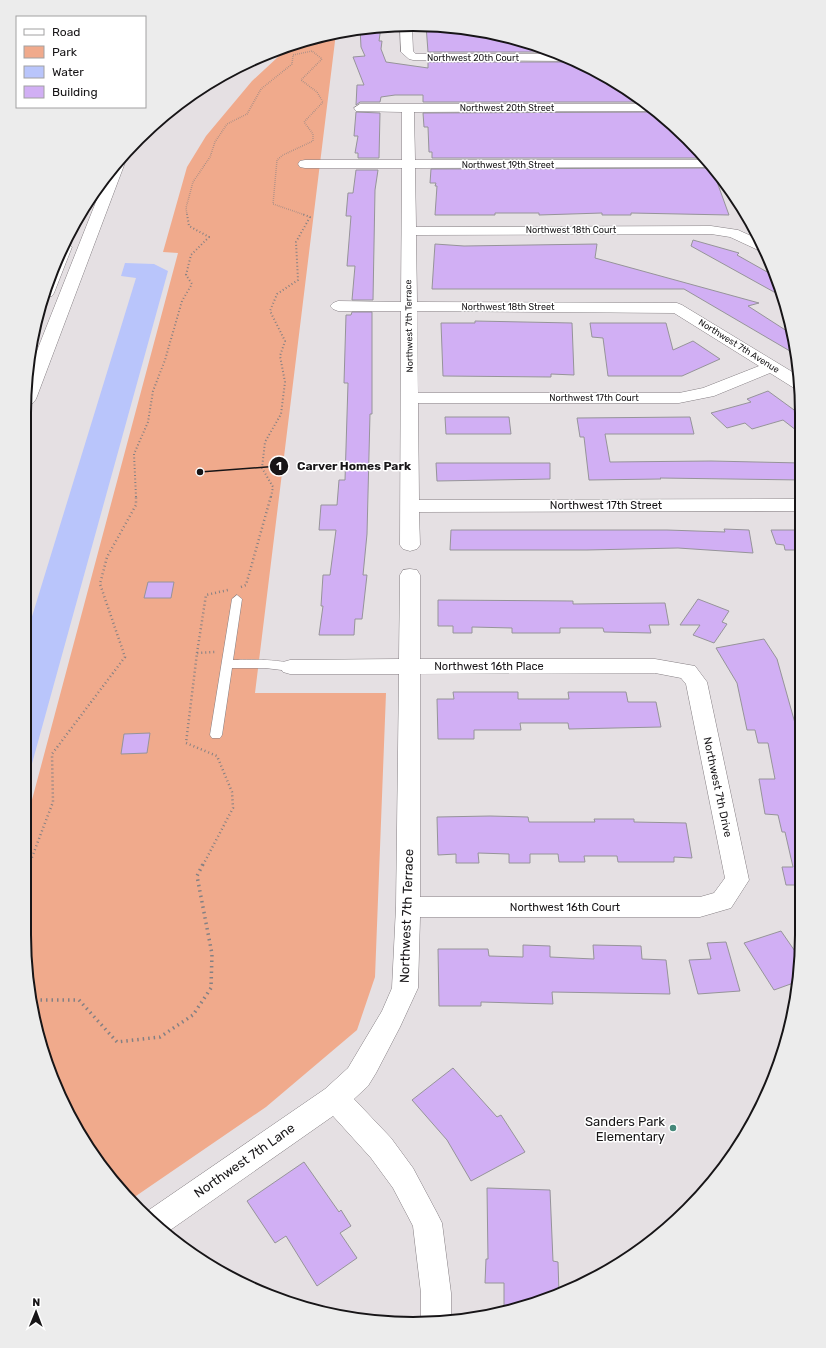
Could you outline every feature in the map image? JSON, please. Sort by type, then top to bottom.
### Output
[{"type":"highway","points":[[32,386],[114,175]]},
{"type":"street","name":"Northwest 20th Court","points":[[406,31],[407,52],[413,57],[554,58]]},
{"type":"street","name":"Northwest 20th Street","points":[[360,108],[643,108]]},
{"type":"street","name":"Northwest 7th Terrace","points":[[408,108],[410,545]]},
{"type":"street","name":"Northwest 19th Street","points":[[305,164],[703,164]]},
{"type":"street","name":"Northwest 18th Court","points":[[409,231],[712,230],[733,233],[756,244]]},
{"type":"street","name":"Northwest 18th Street","points":[[338,306],[677,308]]},
{"type":"street","name":"Northwest 7th Avenue","points":[[677,308],[793,380]]},
{"type":"street","name":"Northwest 17th Court","points":[[410,398],[679,398],[708,392],[772,366]]},
{"type":"street","name":"Northwest 17th Street","points":[[411,506],[795,505]]},
{"type":"street","name":"Northwest 7th Terrace","points":[[334,1098],[358,1077],[391,1019],[405,988],[408,907],[410,575]]},
{"type":"street","name":"Northwest 16th Place","points":[[290,667],[655,666],[688,671]]},
{"type":"street","name":"Northwest 7th Drive","points":[[688,671],[696,682],[738,880],[722,901]]},
{"type":"street","name":"Northwest 16th Court","points":[[408,907],[700,907],[722,901]]},
{"type":"street","name":"Northwest 7th Lane","points":[[159,1220],[334,1098]]},
{"type":"street","points":[[334,1098],[380,1148],[403,1178],[427,1223],[436,1293],[436,1316]]},
{"type":"lane","points":[[216,735],[227,664],[235,594]]},
{"type":"lane","points":[[227,664],[265,664],[290,667]]},
{"type":"path","points":[[31,860],[53,802],[52,754],[125,656],[100,584],[107,557],[136,505],[134,454],[148,422],[153,391],[165,360],[182,301],[192,284],[186,275],[191,255],[209,237],[190,226],[186,208],[193,182],[210,157],[215,142],[227,124],[247,114],[261,89],[292,64],[293,55],[312,51],[322,59],[300,80],[317,92],[323,102],[304,122],[313,134],[313,141],[283,154],[277,160],[273,204],[310,217],[296,242],[298,256],[298,280],[277,294],[270,310],[285,341],[280,356],[285,382],[281,414],[265,442],[262,468],[273,487],[260,539],[246,585],[239,587]]},
{"type":"path","points":[[36,1000],[79,1000],[117,1042],[160,1037],[193,1015],[211,988],[212,954],[197,876],[232,808],[232,792],[217,756],[186,743],[206,595],[235,594]]},
{"type":"path","points":[[197,653],[215,652]]},
{"type":"green space","points":[[335,39],[255,693],[386,693],[375,977],[357,1030],[266,1107],[135,1197],[110,1168],[82,1126],[60,1081],[44,1034],[38,1010],[32,960],[31,804],[178,253],[163,252],[187,167],[206,136],[252,81],[280,55]]},
{"type":"water","points":[[125,263],[154,264],[168,271],[31,767],[31,620],[136,278],[121,276]]},
{"type":"building","points":[[426,32],[463,34],[488,38],[539,52],[428,52]]},
{"type":"building","points":[[380,33],[379,41],[382,41],[381,49],[386,62],[428,68],[428,62],[564,62],[604,82],[635,102],[423,102],[423,95],[395,95],[381,97],[380,102],[360,102],[356,105],[357,85],[364,85],[353,57],[365,56],[361,47],[360,34]]},
{"type":"building","points":[[356,112],[380,113],[379,158],[358,158],[358,153],[355,153],[358,136],[354,136]]},
{"type":"building","points":[[648,112],[665,126],[697,158],[432,158],[432,152],[429,152],[428,127],[424,127],[423,113]]},
{"type":"building","points":[[706,168],[717,181],[729,215],[631,213],[631,215],[602,215],[602,213],[539,215],[539,213],[495,213],[495,215],[435,215],[437,186],[435,186],[436,183],[430,183],[431,169]]},
{"type":"building","points":[[356,170],[378,170],[375,190],[373,300],[352,300],[355,266],[347,266],[351,216],[346,216],[348,193],[353,193]]},
{"type":"building","points":[[693,240],[739,253],[737,255],[768,273],[776,293],[691,246]]},
{"type":"building","points":[[435,244],[464,246],[597,244],[595,258],[759,303],[748,306],[786,331],[790,351],[684,289],[432,289]]},
{"type":"building","points":[[352,312],[372,312],[372,414],[370,414],[367,534],[363,575],[367,575],[362,619],[355,619],[354,635],[319,635],[323,606],[321,606],[323,575],[330,575],[336,530],[319,530],[321,505],[337,505],[339,480],[345,480],[348,383],[344,383],[346,315],[351,315]]},
{"type":"building","points":[[475,321],[572,323],[574,375],[551,374],[551,377],[443,376],[441,323],[475,323]]},
{"type":"building","points":[[590,323],[666,323],[673,350],[693,341],[720,359],[682,376],[608,376],[603,338],[592,337]]},
{"type":"building","points":[[768,391],[795,411],[795,429],[783,420],[752,429],[745,423],[727,428],[711,413],[751,402],[747,399]]},
{"type":"building","points":[[445,417],[509,417],[511,434],[446,434]]},
{"type":"building","points":[[690,417],[694,434],[605,434],[610,462],[711,461],[795,463],[795,480],[660,478],[661,479],[589,480],[584,437],[580,437],[577,418]]},
{"type":"building","points":[[436,463],[550,463],[550,479],[437,481]]},
{"type":"building","points":[[724,529],[749,530],[753,553],[678,548],[587,550],[450,550],[451,530],[667,530],[725,532]]},
{"type":"building","points":[[771,530],[795,530],[795,550],[785,550],[784,545],[776,544]]},
{"type":"building","points":[[148,582],[174,582],[171,598],[144,598]]},
{"type":"building","points":[[698,599],[729,611],[722,622],[727,624],[714,643],[693,635],[700,625],[680,625]]},
{"type":"building","points":[[438,600],[573,601],[573,604],[665,603],[669,625],[649,625],[651,633],[604,632],[603,628],[560,628],[560,633],[512,633],[512,628],[472,627],[472,633],[453,633],[453,626],[438,626]]},
{"type":"building","points":[[764,639],[777,659],[795,723],[795,885],[786,885],[782,867],[793,867],[785,832],[782,832],[778,815],[765,814],[759,779],[775,779],[768,743],[758,743],[755,730],[747,730],[737,683],[716,648]]},
{"type":"building","points":[[453,692],[518,692],[518,699],[569,699],[568,692],[626,692],[628,702],[656,702],[661,727],[569,729],[568,723],[520,723],[521,730],[474,730],[474,739],[438,739],[437,699],[454,699]]},
{"type":"building","points":[[150,733],[147,753],[121,754],[124,734]]},
{"type":"building","points":[[437,817],[528,817],[529,822],[595,822],[594,819],[634,819],[634,822],[686,823],[692,858],[674,857],[674,862],[618,862],[617,856],[584,856],[585,862],[559,862],[558,854],[530,854],[530,863],[509,863],[509,854],[478,853],[479,863],[456,863],[456,854],[438,855]]},
{"type":"building","points":[[781,931],[794,950],[792,983],[774,990],[744,943]]},
{"type":"building","points":[[726,942],[740,991],[698,994],[689,960],[711,959],[707,943]]},
{"type":"building","points":[[523,945],[550,946],[550,957],[594,959],[593,945],[641,946],[642,959],[666,960],[670,994],[552,992],[553,1004],[481,1002],[481,1006],[439,1006],[438,949],[488,949],[489,956],[523,957]]},
{"type":"building","points":[[453,1068],[497,1117],[501,1115],[525,1152],[471,1181],[447,1140],[412,1100]]},
{"type":"building","points":[[304,1162],[339,1212],[341,1210],[351,1226],[340,1233],[357,1258],[317,1286],[286,1236],[275,1243],[247,1201]]},
{"type":"building","points":[[487,1188],[550,1190],[553,1261],[558,1262],[559,1288],[536,1297],[504,1306],[504,1283],[485,1283],[486,1259],[488,1259]]},
{"type":"place","name":"Carver Homes Park","points":[[200,472]]},
{"type":"place","name":"Sanders Park Elementary","points":[[673,1128]]}]
